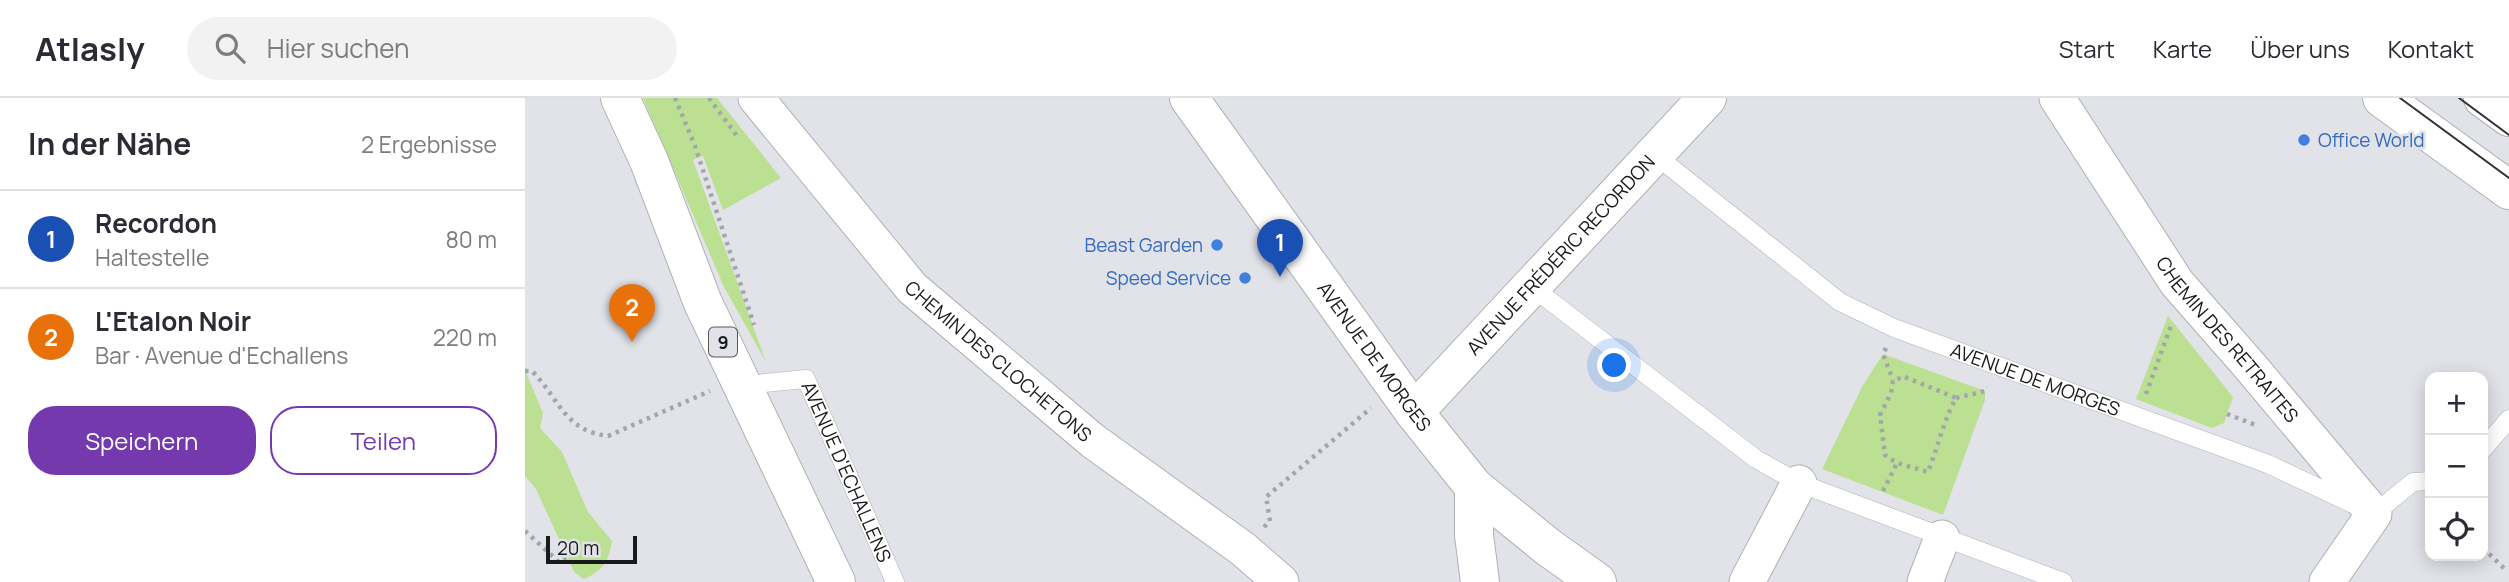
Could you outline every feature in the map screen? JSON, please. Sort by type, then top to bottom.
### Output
[{"type":"main road","name":"9","points":[[620,98],[649,161],[703,303],[730,388],[836,582]]},
{"type":"main road","name":"AVENUE DE MORGES","points":[[1189,98],[1415,412],[1474,487],[1548,547],[1597,582]]},
{"type":"main road","name":"AVENUE FRÉDÉRIC RECORDON","points":[[1415,412],[1707,98]]},
{"type":"main road","points":[[2382,98],[2509,190]]},
{"type":"main road","points":[[2483,98],[2509,117]]},
{"type":"main road","points":[[1474,487],[1474,535],[1480,582]]},
{"type":"street","name":"CHEMIN DES CLOCHETONS","points":[[756,98],[912,288],[1093,441],[1243,549],[1281,582]]},
{"type":"street","name":"CHEMIN DES RETRAITES","points":[[2057,98],[2184,290],[2374,514]]},
{"type":"street","points":[[1747,582],[1799,483]]},
{"type":"street","points":[[2326,582],[2374,514]]},
{"type":"street","points":[[1926,582],[1942,538]]},
{"type":"lane","name":"AVENUE DE MORGES","points":[[1654,154],[1840,302],[1894,328],[2268,464],[2374,514]]},
{"type":"lane","points":[[1532,287],[1756,459],[1799,483],[2063,582]]},
{"type":"lane","name":"AVENUE D'ECHALLENS","points":[[730,388],[806,379],[895,582]]},
{"type":"lane","points":[[2488,443],[2509,419]]},
{"type":"lane","points":[[2374,514],[2413,482],[2425,481]]},
{"type":"path","points":[[675,98],[699,160]]},
{"type":"path","points":[[709,98],[737,136]]},
{"type":"path","points":[[2137,418],[2184,290]]},
{"type":"path","points":[[1883,354],[1893,380],[1891,393],[1880,415],[1885,455],[1897,463],[1928,472],[1944,421],[1957,398]]},
{"type":"path","points":[[525,371],[532,370],[547,386],[566,417],[580,428],[596,435],[608,436],[730,388]]},
{"type":"path","points":[[1893,380],[1905,377],[1957,398],[1986,391]]},
{"type":"path","points":[[1261,530],[1270,521],[1266,497],[1365,413]]},
{"type":"path","points":[[1880,498],[1897,463]]},
{"type":"path","points":[[525,531],[559,562],[574,553]]},
{"type":"path","points":[[2488,553],[2507,571]]},
{"type":"green space","points":[[643,98],[717,98],[781,178],[723,210],[703,156],[693,160],[766,362],[724,287]]},
{"type":"green space","points":[[2168,316],[2233,397],[2224,423],[2212,428],[2136,399]]},
{"type":"green space","points":[[1883,354],[1985,391],[1985,400],[1943,515],[1822,469],[1863,385]]},
{"type":"green space","points":[[525,370],[543,413],[540,428],[562,452],[588,512],[612,541],[604,564],[584,579],[574,572],[536,489],[525,476]]},
{"type":"tram line","points":[[2400,98],[2509,178]]},
{"type":"tram line","points":[[2459,98],[2509,135]]},
{"type":"place","name":"Office World","points":[[2304,140]]},
{"type":"place","name":"Beast Garden","points":[[1217,245]]},
{"type":"place","name":"Recordon","points":[[1280,277]]},
{"type":"place","name":"Speed Service","points":[[1245,278]]},
{"type":"place","name":"L'Etalon Noir","points":[[632,342]]}]
